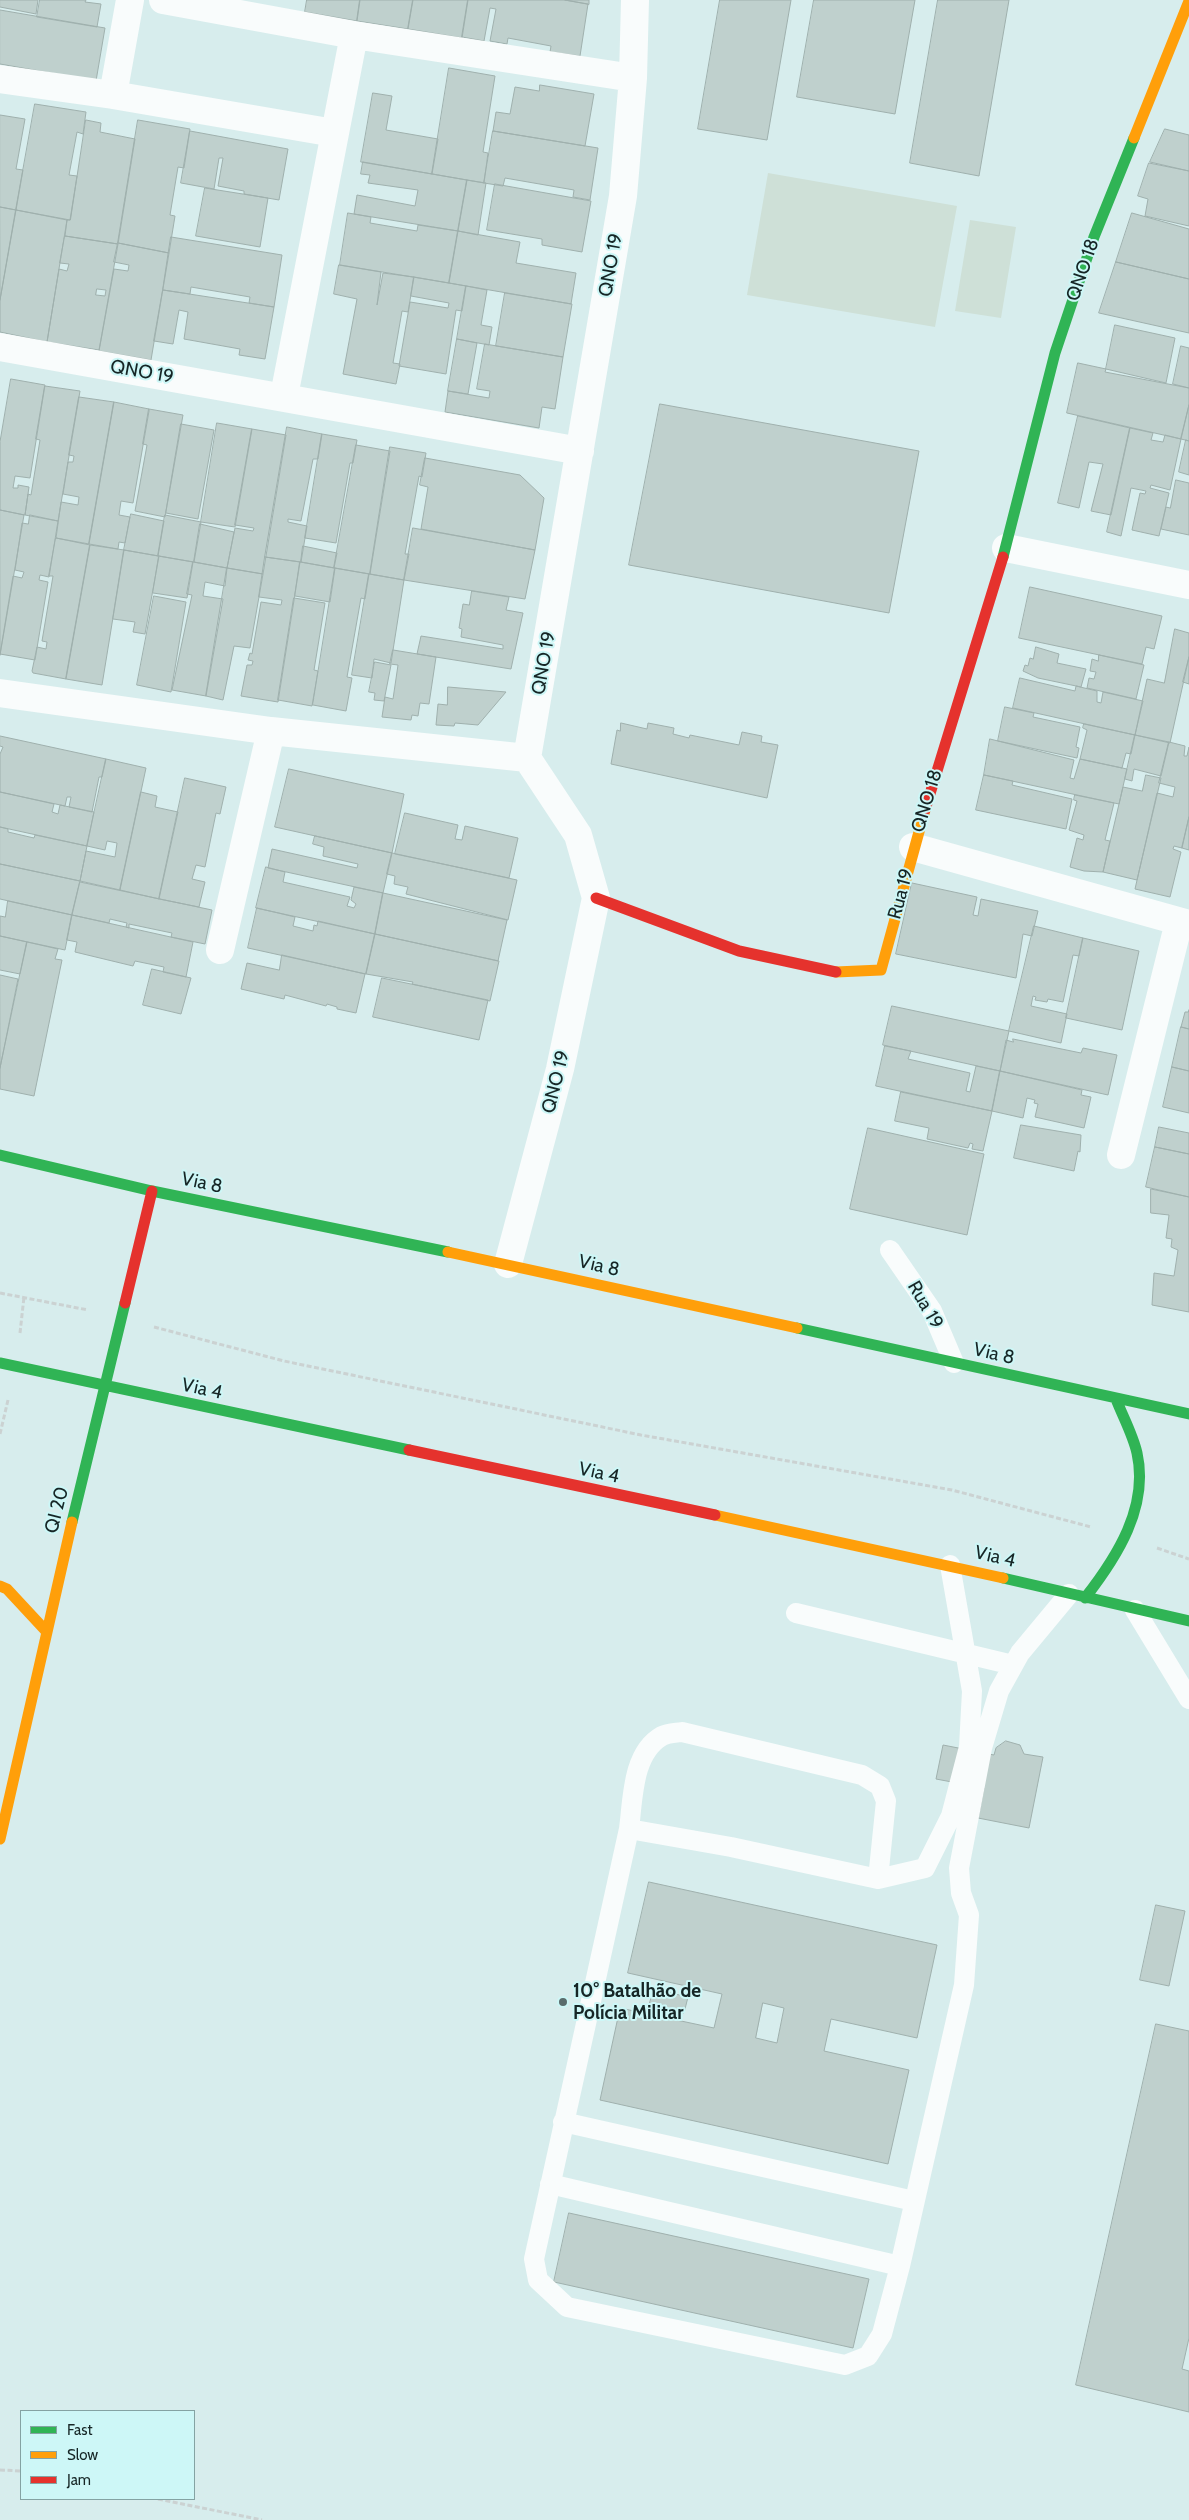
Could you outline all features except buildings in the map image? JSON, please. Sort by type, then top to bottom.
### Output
[{"type":"main road","name":"QNO 18","points":[[913,847],[1006,548],[1055,353],[1094,237],[1189,1]]},
{"type":"main road","name":"Rua 19","points":[[596,898],[739,951],[834,972],[881,970],[913,847]]},
{"type":"main road","name":"Via 8","points":[[0,1155],[152,1191],[508,1264],[1189,1414]]},
{"type":"main road","name":"QI 20","points":[[0,1839],[46,1631],[152,1191]]},
{"type":"main road","name":"Via 4","points":[[0,1363],[950,1565],[1135,1610],[1189,1620]]},
{"type":"main road","points":[[1077,1596],[1108,1570],[1124,1537],[1135,1505],[1139,1472],[1136,1453],[1116,1399]]},
{"type":"main road","points":[[0,1586],[7,1589],[46,1631]]},
{"type":"street","points":[[113,95],[130,0]]},
{"type":"street","points":[[163,0],[354,35],[633,78]]},
{"type":"street","name":"QNO 19","points":[[508,1264],[560,1069],[596,898],[578,836],[527,758],[623,196],[633,78],[635,0]]},
{"type":"street","points":[[284,396],[354,35]]},
{"type":"street","points":[[0,79],[113,95],[334,133]]},
{"type":"street","name":"QNO 19","points":[[0,347],[284,396],[580,451]]},
{"type":"street","points":[[1006,548],[1189,585]]},
{"type":"street","points":[[0,693],[272,731],[527,758]]},
{"type":"street","points":[[220,950],[272,731]]},
{"type":"street","name":"QNO 18","points":[[913,847],[1184,923],[1121,1155]]},
{"type":"lane","name":"Rua 19","points":[[890,1250],[932,1311],[954,1363]]},
{"type":"lane","points":[[629,1829],[731,1847],[878,1879],[925,1868],[951,1816],[969,1747],[972,1691],[950,1565]]},
{"type":"lane","points":[[878,1879],[886,1801],[880,1786],[862,1775],[682,1732],[663,1736],[650,1746],[638,1768],[629,1829],[534,2259],[538,2280],[567,2307],[845,2364],[868,2356],[882,2334],[900,2266],[964,1985],[969,1915],[961,1893],[960,1868],[982,1748],[999,1691],[1020,1653],[1077,1596]]},
{"type":"lane","points":[[1135,1610],[1189,1699]]},
{"type":"lane","points":[[796,1613],[1013,1665]]},
{"type":"lane","points":[[564,2122],[914,2201]]},
{"type":"lane","points":[[550,2184],[900,2266]]},
{"type":"path","points":[[0,1293],[122,1318],[284,1360],[641,1435],[952,1490],[1124,1537],[1189,1559]]},
{"type":"path","points":[[0,2470],[20,2471]]},
{"type":"path","points":[[163,2500],[262,2520]]},
{"type":"green space","points":[[768,173],[957,206],[935,327],[747,295]]},
{"type":"green space","points":[[970,220],[1016,227],[1001,318],[955,311]]},
{"type":"traffic: fast","points":[[1003,557],[1055,353],[1094,237],[1134,138]]},
{"type":"traffic: fast","points":[[0,1155],[152,1191],[448,1252]]},
{"type":"traffic: fast","points":[[72,1522],[125,1303]]},
{"type":"traffic: fast","points":[[797,1328],[1189,1414]]},
{"type":"traffic: fast","points":[[0,1363],[409,1450]]},
{"type":"traffic: fast","points":[[1085,1598],[1119,1548],[1128,1530],[1138,1493],[1140,1473],[1137,1453],[1116,1399]]},
{"type":"traffic: fast","points":[[1003,1578],[1189,1621]]},
{"type":"traffic: slow","points":[[1134,138],[1189,1]]},
{"type":"traffic: slow","points":[[836,972],[881,970],[925,810]]},
{"type":"traffic: slow","points":[[448,1252],[797,1328]]},
{"type":"traffic: slow","points":[[715,1515],[1003,1578]]},
{"type":"traffic: slow","points":[[0,1839],[72,1522]]},
{"type":"traffic: slow","points":[[0,1586],[7,1589],[46,1631]]},
{"type":"traffic: jam","points":[[925,810],[1003,557]]},
{"type":"traffic: jam","points":[[596,898],[739,951],[836,972]]},
{"type":"traffic: jam","points":[[125,1303],[152,1191]]},
{"type":"traffic: jam","points":[[409,1450],[715,1515]]},
{"type":"place","name":"10° Batalhão de Polícia Militar","points":[[563,2002]]}]
